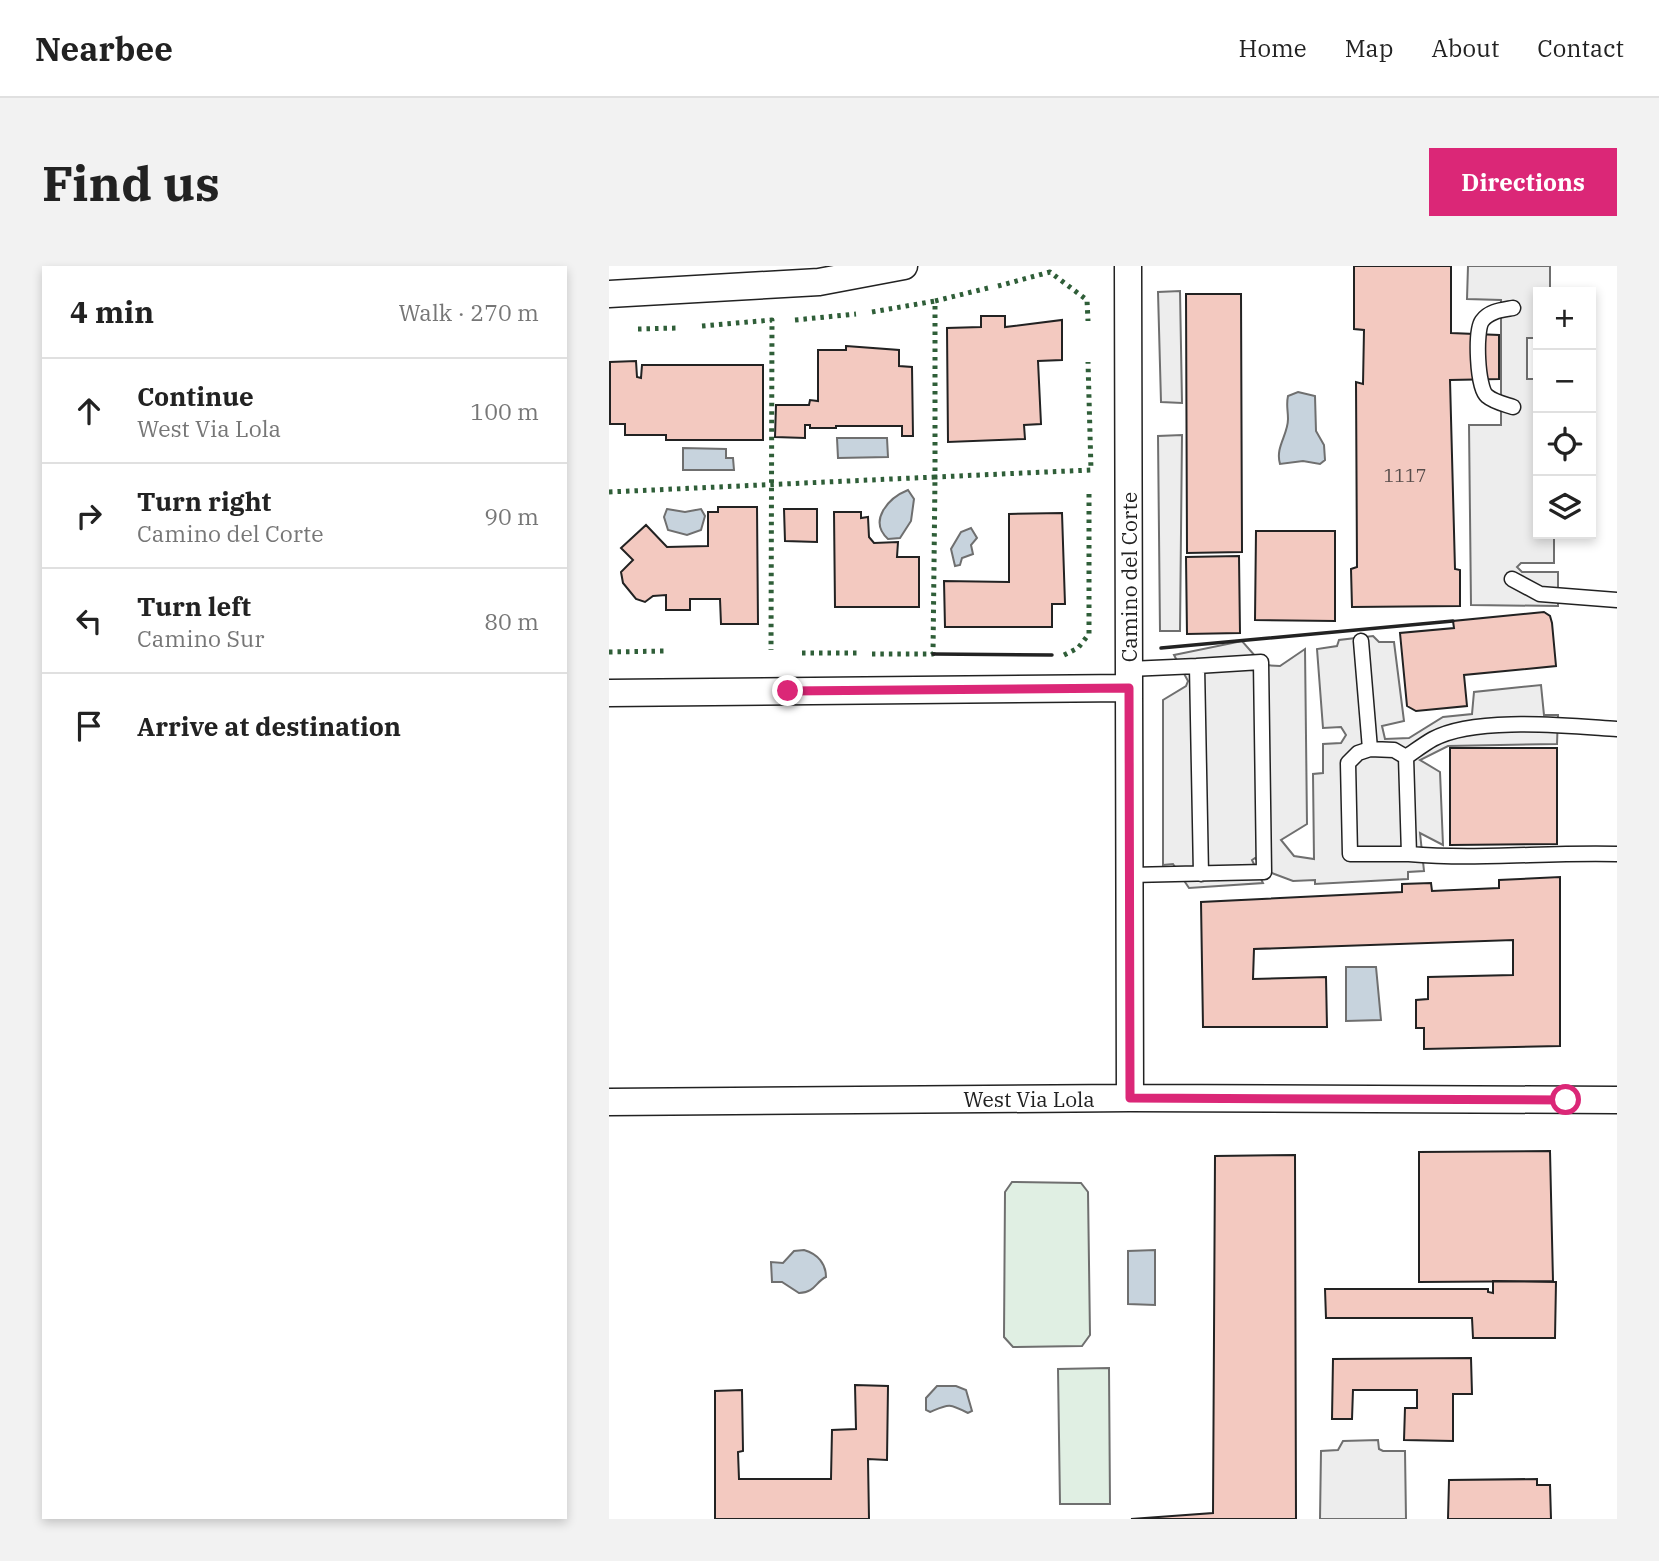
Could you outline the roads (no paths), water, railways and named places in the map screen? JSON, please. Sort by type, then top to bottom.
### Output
[{"type":"street","points":[[609,294],[819,282],[904,266]]},
{"type":"street","name":"Camino del Corte","points":[[1128,266],[1130,1098]]},
{"type":"street","points":[[609,693],[1129,678]]},
{"type":"street","name":"West Via Lola","points":[[609,1102],[1130,1098],[1617,1100]]},
{"type":"lane","points":[[1513,308],[1494,311],[1483,320],[1479,329],[1479,386],[1485,396],[1513,407]]},
{"type":"lane","points":[[1512,579],[1540,594],[1617,600]]},
{"type":"lane","points":[[1361,641],[1370,749]]},
{"type":"lane","points":[[1129,678],[1197,666],[1261,662],[1264,872],[1130,876]]},
{"type":"lane","points":[[1197,666],[1201,874]]},
{"type":"lane","points":[[1406,757],[1435,737],[1478,727],[1547,725],[1617,729]]},
{"type":"lane","points":[[1406,757],[1394,750],[1370,749],[1358,753],[1348,764],[1350,854],[1409,854],[1457,858],[1566,853],[1617,854]]},
{"type":"lane","points":[[1406,757],[1409,854]]}]
